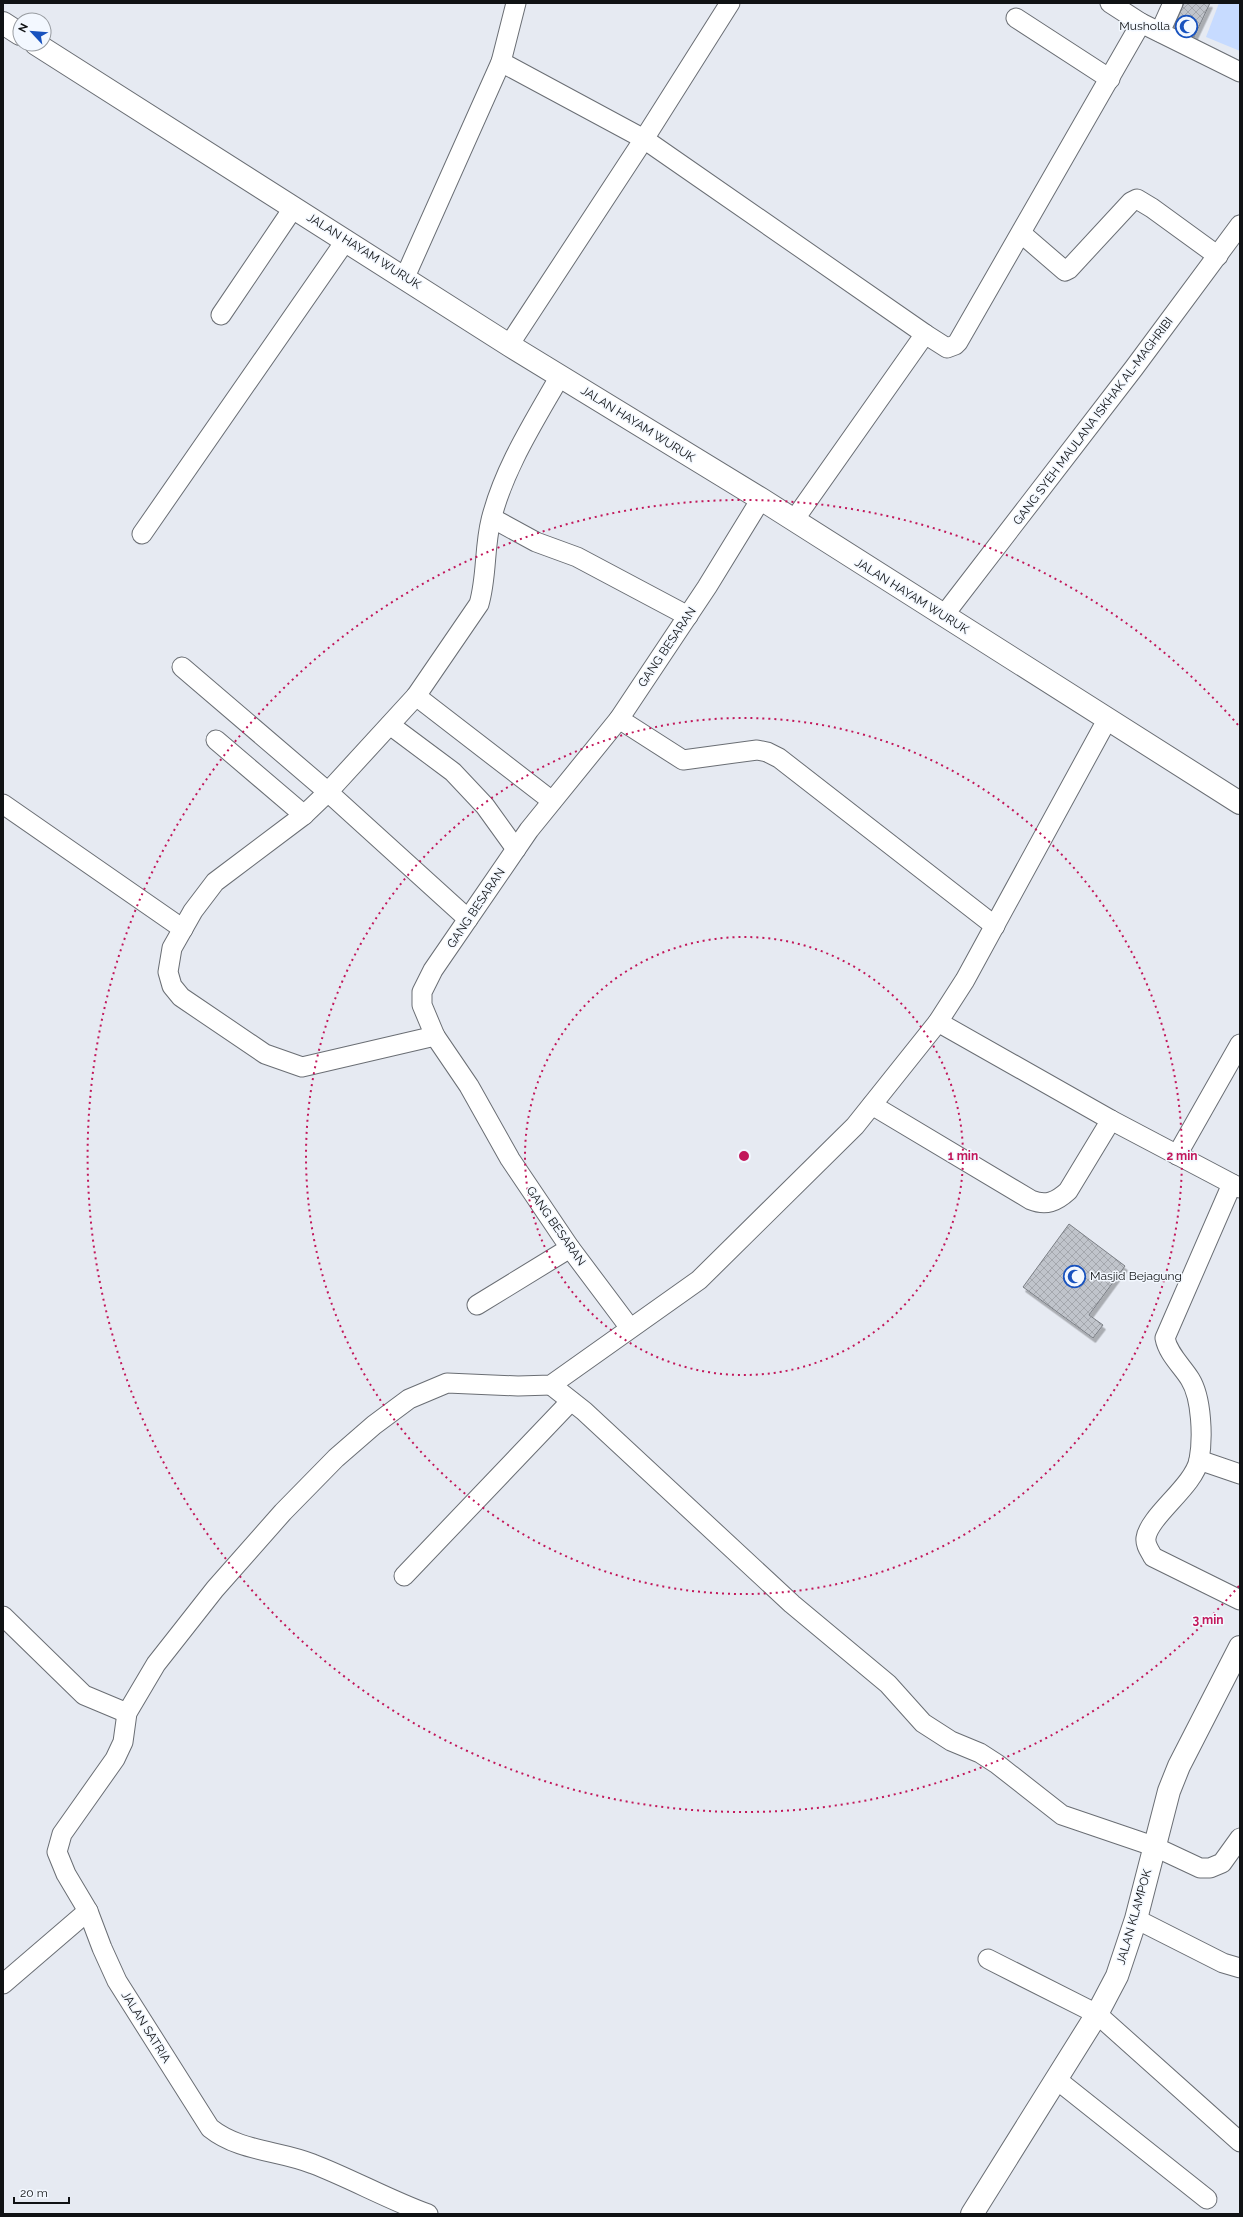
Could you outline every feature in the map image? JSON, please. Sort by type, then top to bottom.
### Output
[{"type":"main road","points":[[3,23],[12,29]]},
{"type":"main road","name":"JALAN HAYAM WURUK","points":[[49,52],[405,277],[509,345],[761,499],[1240,803]]},
{"type":"main road","name":"JALAN KLAMPOK","points":[[972,2214],[1097,2014],[1117,1976],[1136,1919],[1153,1846],[1169,1791],[1179,1766],[1240,1647]]},
{"type":"street","points":[[405,277],[500,62],[516,3]]},
{"type":"street","points":[[509,345],[644,139],[730,3]]},
{"type":"street","points":[[1110,3],[1142,23],[1240,72]]},
{"type":"street","points":[[1160,32],[1173,3]]},
{"type":"street","points":[[1016,18],[1110,79]]},
{"type":"street","points":[[500,62],[644,139],[947,348],[955,346],[958,342],[1022,234],[1142,23]]},
{"type":"street","points":[[1022,234],[1065,271],[1069,269],[1131,202],[1137,199],[1152,208],[1218,256]]},
{"type":"street","points":[[222,315],[294,207]]},
{"type":"street","name":"GANG SYEH MAULANA ISKHAK AL-MAGHRIBI","points":[[944,616],[1240,225]]},
{"type":"street","points":[[142,534],[346,240]]},
{"type":"street","points":[[794,520],[925,334]]},
{"type":"street","points":[[435,1036],[302,1067],[265,1054],[181,997],[172,986],[168,972],[169,960],[172,948],[183,929],[215,882],[304,815],[328,792],[416,696],[479,604],[484,587],[484,567],[492,518],[517,452],[560,376]]},
{"type":"street","name":"GANG BESARAN","points":[[630,1328],[570,1248],[510,1159],[469,1086],[435,1036],[422,1005],[422,992],[434,970],[516,849],[618,719],[688,616],[761,499]]},
{"type":"street","points":[[492,518],[536,542],[577,557],[688,616]]},
{"type":"street","points":[[182,667],[328,792],[468,919]]},
{"type":"street","points":[[416,696],[552,802]]},
{"type":"street","points":[[618,719],[683,760],[757,750],[767,752],[779,758],[995,926]]},
{"type":"street","points":[[3,1616],[84,1695],[127,1713],[156,1664],[237,1563],[336,1458],[374,1425],[409,1399],[447,1383],[518,1386],[551,1385],[699,1280],[855,1126],[938,1022],[965,980],[1107,720]]},
{"type":"street","points":[[390,725],[453,772],[485,806],[516,849]]},
{"type":"street","points":[[216,740],[304,815]]},
{"type":"street","points":[[3,804],[183,929]]},
{"type":"street","points":[[938,1022],[1111,1120],[1236,1186],[1164,1338],[1166,1346],[1191,1381],[1197,1397],[1200,1414],[1199,1460],[1192,1474],[1151,1526],[1146,1538],[1147,1546],[1153,1557],[1240,1600]]},
{"type":"street","points":[[1177,1155],[1240,1044]]},
{"type":"street","points":[[872,1105],[1040,1204],[1059,1200],[1068,1191],[1111,1120]]},
{"type":"street","points":[[477,1305],[570,1248]]},
{"type":"street","points":[[551,1385],[572,1401],[792,1604],[888,1684],[923,1723],[951,1741],[980,1753],[998,1764],[1062,1815],[1153,1846],[1196,1866],[1210,1868],[1222,1863],[1240,1838]]},
{"type":"street","points":[[404,1576],[572,1401]]},
{"type":"street","points":[[1199,1460],[1240,1474]]},
{"type":"street","name":"JALAN SATRIA","points":[[127,1713],[123,1742],[115,1759],[62,1834],[57,1847],[62,1865],[88,1911],[102,1948],[117,1981],[210,2128],[223,2138],[243,2146],[290,2156],[313,2164],[428,2214]]},
{"type":"street","points":[[3,1984],[88,1911]]},
{"type":"street","points":[[1136,1919],[1223,1963],[1240,1968]]},
{"type":"street","points":[[988,1959],[1097,2014],[1240,2142]]},
{"type":"street","points":[[1056,2079],[1208,2199]]},
{"type":"shaded area","points":[[1219,3],[1240,3],[1240,51],[1206,37]]},
{"type":"building","points":[[1184,3],[1210,3],[1194,37],[1174,27]]},
{"type":"building","name":"Masjid Bejagung","points":[[1069,1224],[1125,1266],[1089,1315],[1103,1325],[1093,1338],[1023,1287]]},
{"type":"place","name":"Musholla","points":[[1186,26]]},
{"type":"place","name":"Masjid Bejagung","points":[[1074,1276]]}]
